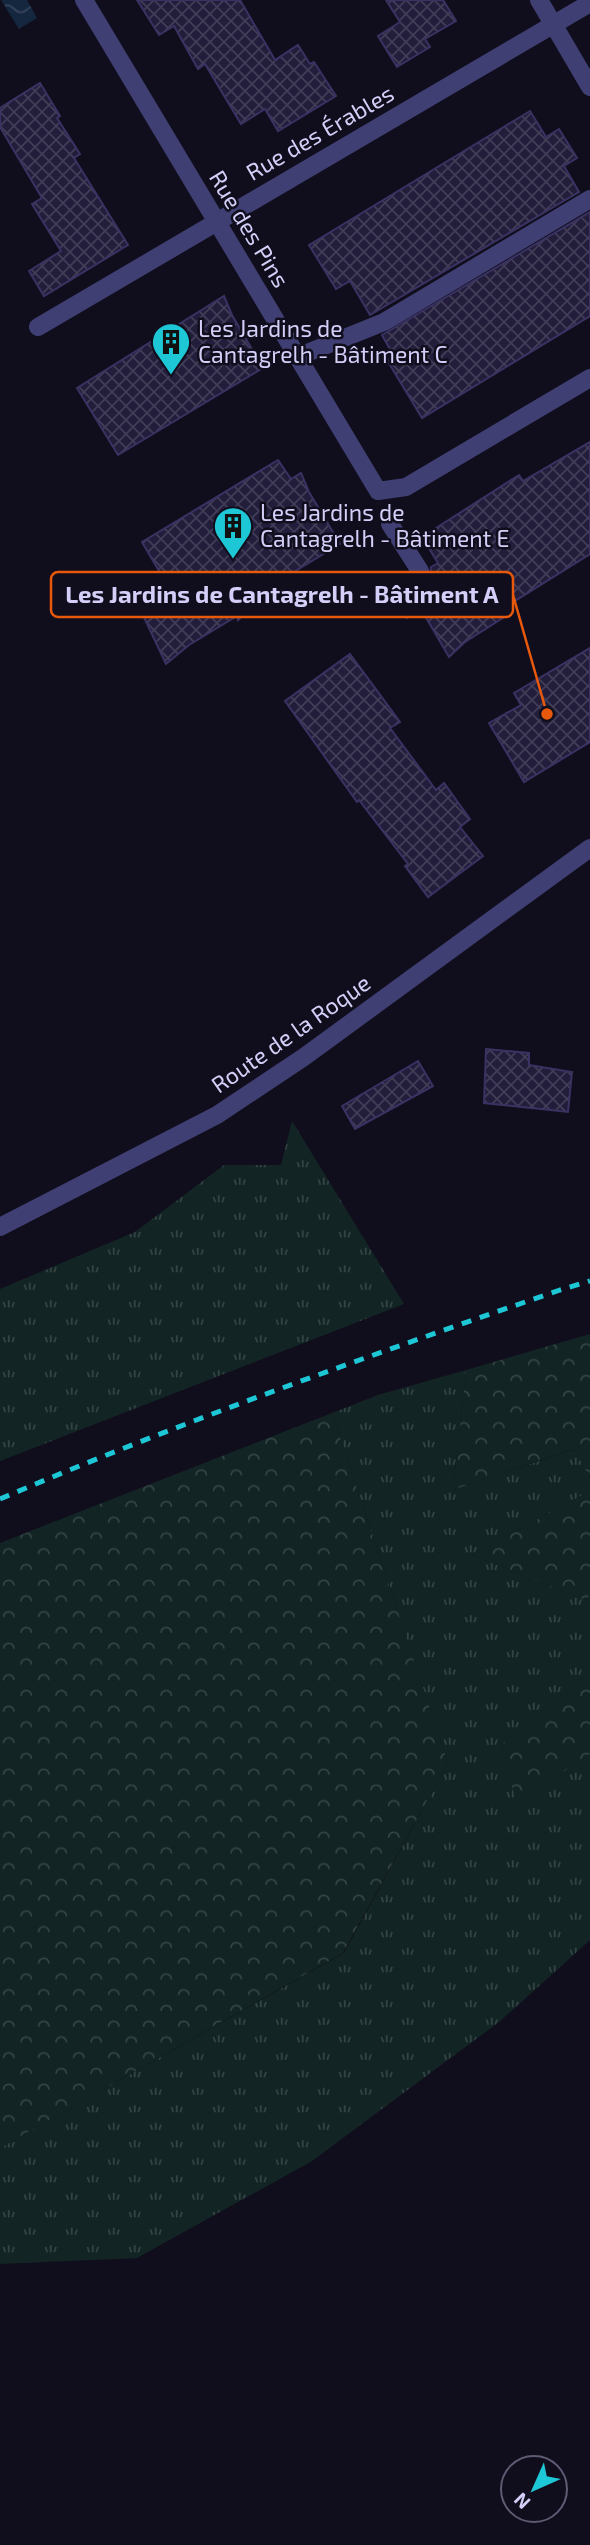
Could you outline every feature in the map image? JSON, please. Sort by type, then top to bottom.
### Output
[{"type":"street","name":"Rue des Pins","points":[[84,0],[378,491],[406,487],[590,378]]},
{"type":"street","points":[[539,0],[590,87]]},
{"type":"street","name":"Rue des Érables","points":[[38,327],[590,3]]},
{"type":"street","points":[[297,357],[384,322],[590,199]]},
{"type":"street","points":[[390,524],[420,571]]},
{"type":"street","name":"Route de la Roque","points":[[0,1227],[217,1115],[304,1057],[590,848]]},
{"type":"green space","points":[[292,1121],[404,1304],[0,1461],[0,1289],[135,1232],[224,1165],[281,1165]]},
{"type":"green space","points":[[590,1334],[590,1478],[574,1449],[453,1490],[466,1370]]},
{"type":"green space","points":[[466,1370],[453,1490],[575,1449],[590,1478],[590,1491],[472,1555],[586,1600],[590,1595],[590,1671],[502,1744],[517,1802],[590,1754],[590,1940],[499,2022],[312,2161],[137,2258],[0,2264],[0,2148],[344,1953],[448,1763],[332,1413],[378,1395]]},
{"type":"green space","points":[[332,1413],[448,1763],[343,1953],[0,2148],[0,1543]]},
{"type":"green space","points":[[590,1491],[590,1595],[586,1600],[472,1555]]},
{"type":"green space","points":[[590,1671],[590,1754],[516,1803],[502,1744]]},
{"type":"water","points":[[1,0],[27,0],[37,18],[19,29]]},
{"type":"building","points":[[137,0],[240,0],[275,60],[298,45],[310,64],[314,62],[336,96],[278,131],[265,109],[241,124],[205,64],[198,69],[174,26],[159,35]]},
{"type":"building","points":[[386,0],[443,0],[456,21],[425,39],[430,47],[397,67],[378,36],[400,22]]},
{"type":"building","points":[[40,83],[60,116],[57,118],[80,154],[74,158],[128,245],[44,296],[29,271],[61,251],[32,204],[42,198],[0,127],[0,108]]},
{"type":"building","points":[[530,111],[546,137],[559,129],[577,158],[564,166],[579,192],[370,315],[350,281],[336,289],[309,245]]},
{"type":"building","points":[[590,212],[590,316],[422,418],[384,355],[391,351],[382,335]]},
{"type":"building","name":"Les Jardins de Cantagrelh - Bâtiment C","points":[[224,296],[263,368],[118,455],[77,388]]},
{"type":"building","points":[[590,442],[590,554],[502,609],[506,616],[465,642],[449,657],[421,609],[407,618],[392,591],[412,579],[425,581],[430,576],[431,567],[438,563],[422,537],[519,475],[523,481]]},
{"type":"building","name":"Les Jardins de Cantagrelh - Bâtiment E","points":[[278,460],[291,479],[301,473],[309,492],[340,544],[264,590],[268,597],[254,605],[238,620],[237,616],[189,645],[166,664],[130,588],[159,571],[142,542]]},
{"type":"building","points":[[590,648],[590,742],[524,782],[489,723],[521,705],[514,693]]},
{"type":"building","points":[[350,654],[400,722],[390,728],[436,790],[444,783],[470,819],[460,827],[483,856],[428,897],[405,866],[408,864],[359,800],[357,802],[285,701]]},
{"type":"building","points":[[486,1049],[529,1053],[529,1065],[572,1072],[568,1112],[484,1103]]},
{"type":"building","points":[[418,1061],[433,1086],[355,1129],[342,1106]]},
{"type":"railway","points":[[0,1499],[278,1390],[489,1314],[590,1281]]},
{"type":"place","name":"Les Jardins de Cantagrelh - Bâtiment C","points":[[171,376]]},
{"type":"place","name":"Les Jardins de Cantagrelh - Bâtiment E","points":[[233,560]]},
{"type":"place","name":"Les Jardins de Cantagrelh - Bâtiment A","points":[[547,714]]}]
